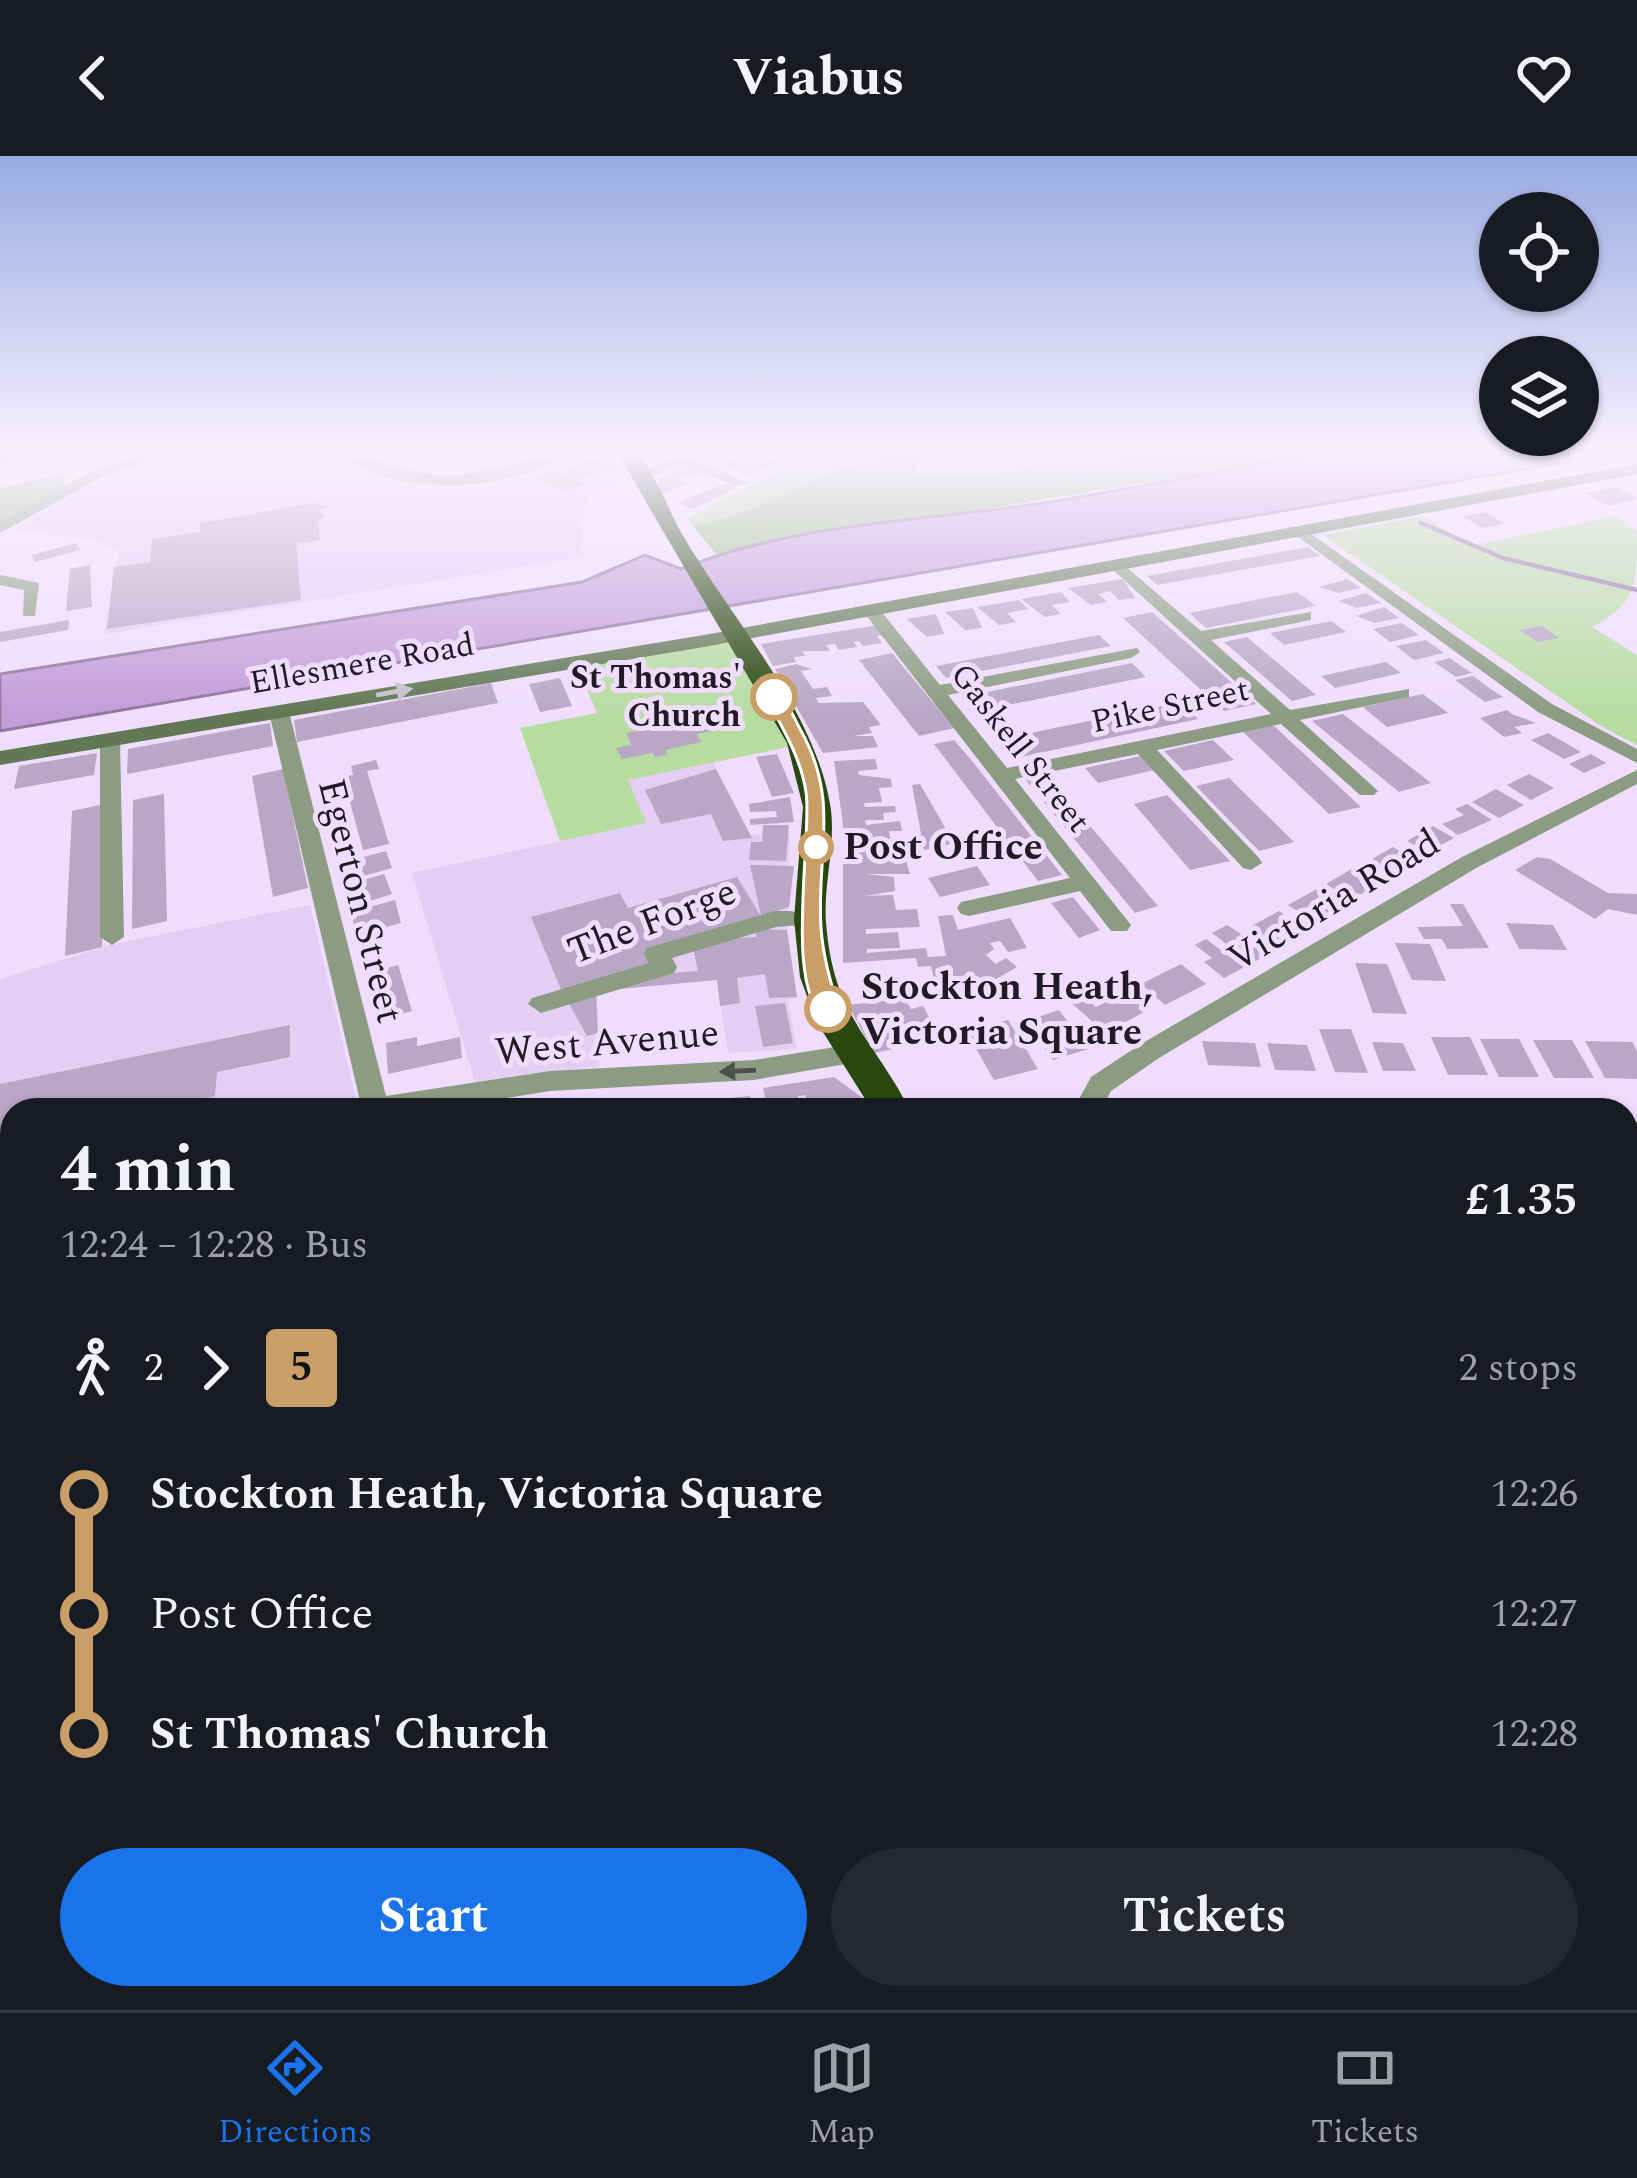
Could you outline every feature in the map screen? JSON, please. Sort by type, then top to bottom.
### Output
[{"type":"highway","points":[[676,541],[786,715],[811,773],[818,828],[810,919],[814,960],[833,1021],[884,1098]]},
{"type":"main road","name":"Ellesmere Road","points":[[0,758],[279,712],[728,624],[871,610],[1247,541]]},
{"type":"street","points":[[1313,541],[1545,708],[1637,757]]},
{"type":"street","points":[[1117,564],[1367,790]]},
{"type":"street","points":[[0,580],[33,587],[28,612]]},
{"type":"street","name":"Gaskell Street","points":[[871,610],[1119,925]]},
{"type":"street","points":[[1196,638],[1305,616]]},
{"type":"street","points":[[935,692],[1131,652]]},
{"type":"street","name":"Pike Street","points":[[1000,776],[1402,693]]},
{"type":"street","name":"Egerton Street","points":[[279,712],[367,1098]]},
{"type":"street","points":[[110,739],[112,937]]},
{"type":"street","points":[[1142,746],[1251,863]]},
{"type":"street","name":"Victoria Road","points":[[1093,1098],[1101,1084],[1150,1051],[1470,862],[1637,776]]},
{"type":"street","points":[[969,908],[1083,883]]},
{"type":"street","name":"The Forge","points":[[542,1004],[664,967],[656,954],[775,919],[792,919]]},
{"type":"street","name":"West Avenue","points":[[441,1098],[550,1081],[754,1070],[854,1054]]},
{"type":"shaded area","points":[[95,541],[583,541],[583,557],[104,634],[118,551]]},
{"type":"shaded area","points":[[776,541],[1110,541],[0,731],[0,674],[582,582],[645,555],[681,569]]},
{"type":"shaded area","points":[[713,762],[743,835],[790,834],[787,930],[797,997],[788,1000],[797,1049],[728,1053],[717,980],[597,991],[599,1066],[475,1082],[412,873],[645,823],[628,780]]},
{"type":"shaded area","points":[[310,905],[356,1098],[0,1098],[0,979],[113,944]]},
{"type":"green space","points":[[705,541],[797,541],[716,554]]},
{"type":"green space","points":[[1331,541],[1462,541],[1471,546],[1497,541],[1637,541],[1635,579],[1626,600],[1592,627],[1637,655],[1637,745],[1601,726]]},
{"type":"green space","points":[[732,639],[798,745],[628,780],[646,823],[560,841],[520,728],[597,713],[578,668]]},
{"type":"building","points":[[152,541],[317,541],[296,544],[301,600],[107,629],[114,567],[150,562]]},
{"type":"building","points":[[76,543],[80,550],[35,562],[31,555]]},
{"type":"building","points":[[1308,547],[1320,556],[1157,585],[1147,576]]},
{"type":"building","points":[[90,565],[92,607],[66,611],[70,569]]},
{"type":"building","points":[[1123,579],[1135,598],[1119,600],[1110,591],[1099,594],[1107,602],[1091,605],[1068,588]]},
{"type":"building","points":[[1347,579],[1361,588],[1338,593],[1319,587]]},
{"type":"building","points":[[1061,592],[1070,602],[1052,605],[1061,614],[1045,617],[1021,599]]},
{"type":"building","points":[[1297,592],[1316,606],[1206,628],[1189,613]]},
{"type":"building","points":[[1366,593],[1381,603],[1357,608],[1338,601]]},
{"type":"building","points":[[1019,600],[1028,609],[1007,613],[1016,622],[999,625],[977,607]]},
{"type":"building","points":[[1384,607],[1399,618],[1375,623],[1356,616]]},
{"type":"building","points":[[973,608],[982,628],[965,630],[945,612]]},
{"type":"building","points":[[1152,612],[1256,704],[1224,711],[1123,618]]},
{"type":"building","points":[[936,614],[944,634],[927,637],[907,619]]},
{"type":"building","points":[[69,620],[68,630],[0,642],[0,632]]},
{"type":"building","points":[[1332,621],[1346,632],[1284,645],[1270,633]]},
{"type":"building","points":[[1402,623],[1419,635],[1390,642],[1373,629]]},
{"type":"building","points":[[878,625],[884,635],[877,636],[882,643],[863,646],[859,641],[854,642],[857,647],[839,650],[835,644],[826,645],[830,651],[802,651],[805,656],[794,657],[796,662],[773,666],[761,644]]},
{"type":"building","points":[[1542,626],[1559,638],[1537,642],[1520,630]]},
{"type":"building","points":[[1099,635],[1111,646],[946,678],[936,666]]},
{"type":"building","points":[[1247,637],[1316,695],[1292,701],[1224,642]]},
{"type":"building","points":[[1426,640],[1444,653],[1414,660],[1396,646]]},
{"type":"building","points":[[892,653],[954,728],[919,736],[859,660]]},
{"type":"building","points":[[1450,658],[1472,673],[1456,677],[1434,662]]},
{"type":"building","points":[[1386,662],[1401,673],[1335,688],[1321,676]]},
{"type":"building","points":[[1132,663],[1146,677],[974,712],[962,697]]},
{"type":"building","points":[[796,664],[812,669],[801,671],[813,689],[827,687],[832,696],[816,698],[819,703],[863,702],[881,725],[869,727],[872,733],[853,736],[873,736],[878,747],[823,753],[775,669]]},
{"type":"building","points":[[1473,676],[1503,697],[1485,702],[1455,680]]},
{"type":"building","points":[[560,678],[572,706],[540,712],[529,684]]},
{"type":"building","points":[[491,683],[498,703],[297,742],[294,720]]},
{"type":"building","points":[[1423,694],[1448,713],[1387,727],[1363,707]]},
{"type":"building","points":[[1181,702],[1198,719],[1011,759],[996,740]]},
{"type":"building","points":[[709,709],[721,729],[697,734],[701,742],[655,757],[653,753],[622,759],[616,748],[631,745],[626,733],[670,724],[667,717]]},
{"type":"building","points":[[1507,710],[1536,723],[1514,727],[1522,733],[1504,737],[1480,718]]},
{"type":"building","points":[[1343,714],[1431,783],[1399,792],[1312,721]]},
{"type":"building","points":[[270,723],[273,746],[127,774],[128,749]]},
{"type":"building","points":[[1272,724],[1361,807],[1329,814],[1241,730]]},
{"type":"building","points":[[1548,733],[1581,752],[1564,759],[1531,740]]},
{"type":"building","points":[[954,740],[1062,875],[1038,881],[934,744]]},
{"type":"building","points":[[1213,740],[1234,760],[1184,771],[1164,751]]},
{"type":"building","points":[[97,753],[94,775],[14,789],[19,766]]},
{"type":"building","points":[[777,754],[794,793],[772,797],[756,757]]},
{"type":"building","points":[[1591,754],[1606,763],[1584,773],[1569,764]]},
{"type":"building","points":[[1141,756],[1154,770],[1098,783],[1085,768]]},
{"type":"building","points":[[875,759],[878,769],[858,771],[859,775],[891,779],[892,787],[879,788],[882,802],[864,803],[865,807],[895,806],[896,812],[883,813],[884,820],[865,820],[866,825],[900,821],[902,831],[889,831],[890,839],[866,840],[867,844],[904,842],[905,855],[866,860],[905,857],[910,874],[866,874],[894,877],[895,891],[865,896],[893,895],[896,910],[917,909],[920,927],[866,929],[866,934],[898,932],[900,948],[867,949],[867,953],[926,948],[928,957],[946,956],[938,916],[953,915],[958,930],[1010,918],[1027,948],[1008,952],[1000,941],[990,943],[994,949],[986,955],[996,964],[1006,958],[1017,967],[959,1001],[939,1002],[931,966],[918,967],[916,958],[843,963],[843,824],[834,761]]},
{"type":"building","points":[[376,760],[379,769],[367,771],[389,844],[363,850],[343,777],[353,775],[351,766]]},
{"type":"building","points":[[283,769],[308,888],[273,897],[252,776]]},
{"type":"building","points":[[716,769],[752,838],[723,841],[711,814],[661,824],[645,790]]},
{"type":"building","points":[[1529,774],[1554,788],[1531,800],[1507,785]]},
{"type":"building","points":[[1049,775],[1158,906],[1135,913],[1026,780]]},
{"type":"building","points":[[1229,778],[1294,842],[1259,851],[1196,786]]},
{"type":"building","points":[[920,784],[947,831],[960,842],[924,850],[912,785]]},
{"type":"building","points":[[1496,789],[1524,805],[1499,818],[1472,802]]},
{"type":"building","points":[[164,794],[167,921],[132,929],[133,800]]},
{"type":"building","points":[[1167,795],[1230,861],[1190,870],[1134,804]]},
{"type":"building","points":[[790,797],[794,822],[750,825],[750,819],[777,817],[776,811],[750,812],[749,804]]},
{"type":"building","points":[[104,804],[102,947],[65,956],[72,811]]},
{"type":"building","points":[[1467,804],[1492,820],[1458,835],[1442,824],[1464,815],[1455,809]]},
{"type":"building","points":[[763,825],[789,825],[786,861],[749,860],[751,842],[762,842]]},
{"type":"building","points":[[1433,826],[1454,838],[1427,853],[1407,841]]},
{"type":"building","points":[[1393,847],[1420,863],[1394,879],[1367,862]]},
{"type":"building","points":[[386,851],[392,868],[342,882],[337,864]]},
{"type":"building","points":[[1537,857],[1550,859],[1608,893],[1637,894],[1637,915],[1608,909],[1595,919],[1515,870]]},
{"type":"building","points":[[750,865],[794,866],[789,907],[761,916]]},
{"type":"building","points":[[977,866],[990,885],[940,897],[928,878]]},
{"type":"building","points":[[1355,867],[1380,883],[1351,900],[1326,884]]},
{"type":"building","points":[[384,874],[392,894],[351,907],[343,886]]},
{"type":"building","points":[[737,877],[761,916],[654,964],[562,992],[531,917],[620,893],[628,908]]},
{"type":"building","points":[[1317,889],[1340,905],[1312,921],[1288,905]]},
{"type":"building","points":[[1073,897],[1100,930],[1079,938],[1051,903]]},
{"type":"building","points":[[395,900],[401,923],[356,935],[351,912]]},
{"type":"building","points":[[1450,904],[1463,904],[1489,948],[1447,949],[1442,939],[1424,939],[1417,927],[1463,926]]},
{"type":"building","points":[[1279,911],[1302,926],[1272,943],[1250,927]]},
{"type":"building","points":[[1506,923],[1553,925],[1567,950],[1519,949]]},
{"type":"building","points":[[1227,925],[1271,953],[1224,978],[1204,962],[1212,958],[1195,945],[1206,939],[1221,950],[1229,946],[1212,933]]},
{"type":"building","points":[[756,929],[787,930],[797,997],[769,998],[765,974],[737,978],[740,1003],[720,1006],[717,980],[608,990],[659,974],[698,971],[693,948],[718,939],[756,937]]},
{"type":"building","points":[[1395,943],[1430,944],[1446,981],[1412,980]]},
{"type":"building","points":[[1355,963],[1387,964],[1407,1014],[1373,1013]]},
{"type":"building","points":[[1181,964],[1206,984],[1165,1005],[1141,984]]},
{"type":"building","points":[[398,965],[412,1011],[384,1019],[371,973]]},
{"type":"building","points":[[1109,976],[1148,1010],[1105,1033],[1066,998],[1078,992],[1096,1007],[1112,999],[1095,984]]},
{"type":"building","points":[[883,985],[897,985],[911,1009],[923,1006],[941,1039],[874,1053],[848,1005],[889,1000]]},
{"type":"building","points":[[596,992],[598,1033],[587,1036],[567,1000]]},
{"type":"building","points":[[785,1003],[793,1043],[763,1047],[755,1006]]},
{"type":"building","points":[[1059,1010],[1088,1049],[1053,1060],[1025,1021]]},
{"type":"building","points":[[1008,1020],[1038,1069],[994,1080],[966,1031]]},
{"type":"building","points":[[290,1025],[290,1057],[217,1072],[215,1096],[205,1098],[0,1098],[0,1084]]},
{"type":"building","points":[[1319,1029],[1351,1029],[1368,1073],[1335,1072]]},
{"type":"building","points":[[417,1037],[417,1046],[460,1037],[462,1058],[388,1074],[386,1043]]},
{"type":"building","points":[[1431,1037],[1470,1037],[1488,1075],[1448,1075]]},
{"type":"building","points":[[1480,1039],[1519,1039],[1539,1077],[1499,1077]]},
{"type":"building","points":[[1533,1040],[1572,1040],[1594,1078],[1554,1078]]},
{"type":"building","points":[[1202,1041],[1255,1043],[1261,1067],[1208,1065]]},
{"type":"building","points":[[1585,1041],[1632,1042],[1637,1051],[1637,1079],[1605,1078]]},
{"type":"building","points":[[1372,1042],[1403,1043],[1416,1071],[1383,1071]]},
{"type":"building","points":[[1267,1043],[1307,1045],[1316,1071],[1275,1070]]},
{"type":"building","points":[[834,1077],[863,1098],[765,1098],[763,1088]]},
{"type":"waterway","points":[[1462,541],[1503,558],[1637,590]]},
{"type":"bus line","name":"5","points":[[774,697],[800,743],[815,790],[818,828],[810,925],[817,977],[828,1009]]},
{"type":"place","name":"St Thomas' Church","points":[[774,697]]},
{"type":"place","name":"Post Office","points":[[816,847]]},
{"type":"place","name":"Stockton Heath, Victoria Square","points":[[828,1009]]}]
